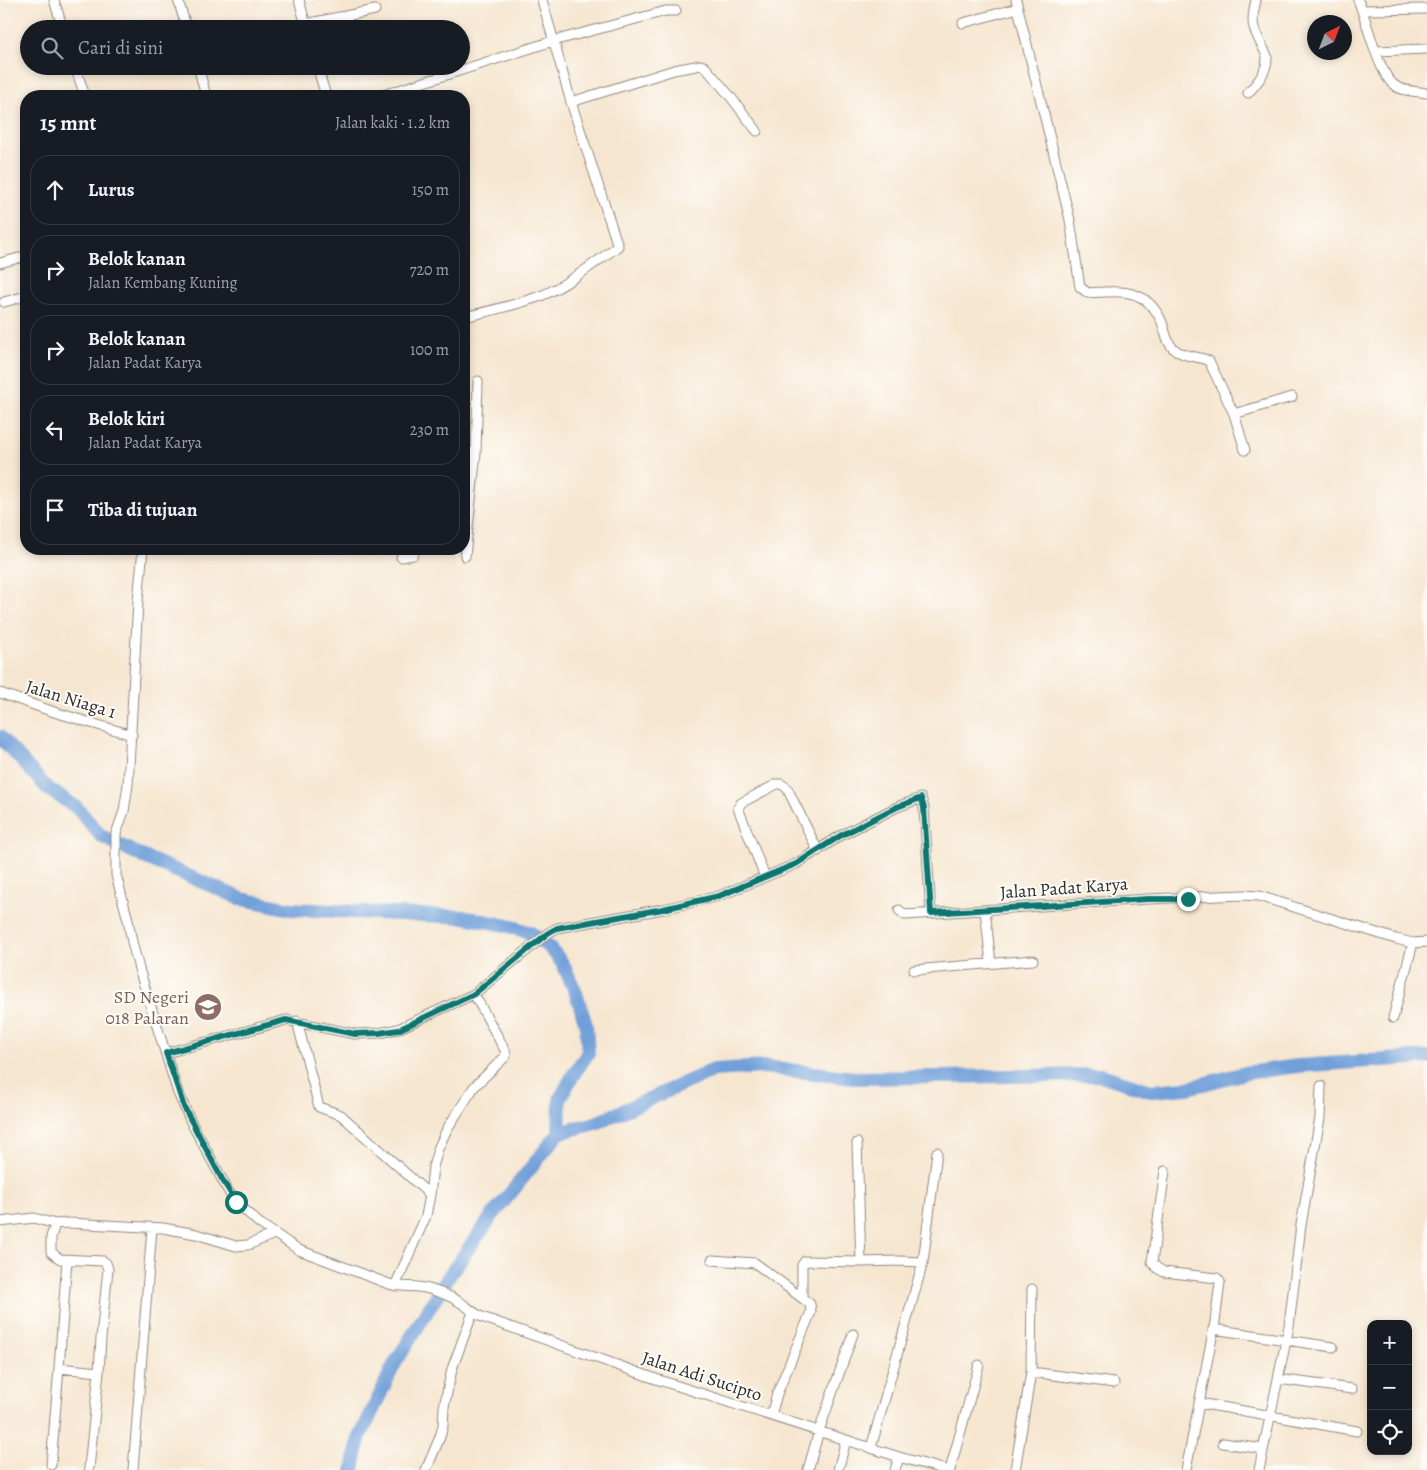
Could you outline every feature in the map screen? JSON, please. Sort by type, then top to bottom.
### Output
[{"type":"street","points":[[54,0],[60,20]]},
{"type":"street","points":[[178,0],[184,20]]},
{"type":"street","points":[[299,0],[304,20]]},
{"type":"street","points":[[470,316],[502,308],[543,294],[593,264],[618,246],[570,102],[542,0]]},
{"type":"street","points":[[1248,93],[1258,83],[1268,61],[1252,26],[1256,0]]},
{"type":"street","points":[[1358,0],[1375,51],[1393,85],[1403,90],[1427,93]]},
{"type":"street","points":[[964,24],[1017,4],[1070,220],[1080,287],[1088,293],[1130,292],[1137,294],[1149,303],[1161,321],[1172,347],[1185,355],[1204,358],[1209,361],[1234,414],[1246,450]]},
{"type":"street","points":[[1362,10],[1427,9]]},
{"type":"street","points":[[332,20],[375,10]]},
{"type":"street","points":[[470,68],[553,42],[666,11],[676,11]]},
{"type":"street","points":[[1375,51],[1427,49]]},
{"type":"street","points":[[570,102],[674,70],[701,65],[705,67],[730,96],[757,131]]},
{"type":"street","points":[[78,75],[82,90]]},
{"type":"street","points":[[200,75],[204,90]]},
{"type":"street","points":[[320,75],[324,90]]},
{"type":"street","points":[[399,90],[447,75]]},
{"type":"street","points":[[0,263],[20,258]]},
{"type":"street","points":[[4,302],[20,298]]},
{"type":"street","points":[[470,509],[476,453],[478,381]]},
{"type":"street","points":[[1234,414],[1292,397]]},
{"type":"street","points":[[470,452],[476,453]]},
{"type":"street","name":"Jalan Adi Sucipto","points":[[142,555],[127,792],[116,834],[115,859],[117,882],[128,920],[138,969],[184,1107],[229,1192],[246,1213],[299,1250],[395,1286],[417,1286],[430,1289],[453,1299],[473,1312],[531,1335],[656,1379],[899,1457],[946,1470]]},
{"type":"street","points":[[401,557],[413,555]]},
{"type":"street","name":"Jalan Niaga 1","points":[[0,694],[132,735]]},
{"type":"street","points":[[765,877],[738,808],[741,803],[777,784],[787,788],[818,852]]},
{"type":"street","points":[[166,1053],[286,1020],[355,1034],[398,1030],[474,994],[548,933],[565,926],[663,909],[719,896],[796,864],[818,852],[840,836],[921,798],[924,808],[931,913]]},
{"type":"street","name":"Jalan Padat Karya","points":[[899,910],[905,915],[1148,899],[1244,895],[1259,896],[1396,939],[1413,943],[1427,942]]},
{"type":"street","points":[[986,910],[991,962]]},
{"type":"street","points":[[1393,1018],[1413,943]]},
{"type":"street","points":[[914,970],[991,962],[1033,960]]},
{"type":"street","points":[[395,1286],[426,1216],[433,1167],[438,1149],[448,1128],[474,1087],[506,1056],[505,1050],[474,994]]},
{"type":"street","points":[[297,1021],[317,1104],[341,1116],[430,1195]]},
{"type":"street","points":[[1259,1470],[1286,1339],[1301,1225],[1320,1118],[1322,1086]]},
{"type":"street","points":[[857,1144],[861,1262]]},
{"type":"street","points":[[871,1448],[924,1262],[937,1152]]},
{"type":"street","points":[[1165,1171],[1152,1262],[1164,1272],[1219,1280],[1220,1284],[1186,1470]]},
{"type":"street","points":[[0,1222],[34,1218],[54,1224],[152,1228],[196,1234],[236,1246],[248,1245],[274,1234]]},
{"type":"street","points":[[54,1224],[51,1237],[51,1252],[60,1260],[102,1261],[106,1263],[108,1269],[89,1468]]},
{"type":"street","points":[[133,1470],[152,1228]]},
{"type":"street","points":[[51,1465],[67,1260]]},
{"type":"street","points":[[712,1260],[755,1263],[802,1296],[810,1304],[811,1312],[771,1415]]},
{"type":"street","points":[[802,1296],[802,1264],[805,1261],[924,1262]]},
{"type":"street","points":[[1015,1470],[1031,1372],[1032,1289]]},
{"type":"street","points":[[426,1470],[443,1426],[444,1407],[452,1368],[473,1312]]},
{"type":"street","points":[[1213,1329],[1333,1347]]},
{"type":"street","points":[[808,1470],[819,1431],[853,1334]]},
{"type":"street","points":[[950,1470],[979,1366]]},
{"type":"street","points":[[59,1368],[99,1372]]},
{"type":"street","points":[[1031,1372],[1114,1383]]},
{"type":"street","points":[[1278,1379],[1352,1389]]},
{"type":"street","points":[[1199,1404],[1358,1431]]},
{"type":"street","points":[[838,1470],[846,1440]]},
{"type":"street","points":[[1223,1443],[1263,1449]]},
{"type":"street","points":[[895,1470],[899,1457]]},
{"type":"waterway","points":[[0,737],[48,789],[76,807],[101,836],[144,857],[242,899],[291,909],[464,917],[509,926],[531,933],[551,949],[563,964],[576,993],[586,1025],[588,1053],[560,1099],[559,1133]]},
{"type":"waterway","points":[[353,1470],[359,1439],[394,1365],[451,1273],[492,1216],[559,1133],[596,1123],[714,1070],[764,1067],[854,1078],[1101,1075],[1151,1091],[1188,1088],[1245,1073],[1298,1066],[1427,1057]]},
{"type":"place","name":"SD Negeri 018 Palaran","points":[[208,1007]]},
{"type":"route","points":[[236,1202],[184,1107],[166,1053],[286,1020],[355,1034],[398,1030],[474,994],[548,933],[557,928],[663,909],[719,896],[796,864],[818,852],[840,836],[897,807],[921,798],[924,808],[931,885],[931,913],[1148,899],[1188,899]]}]
